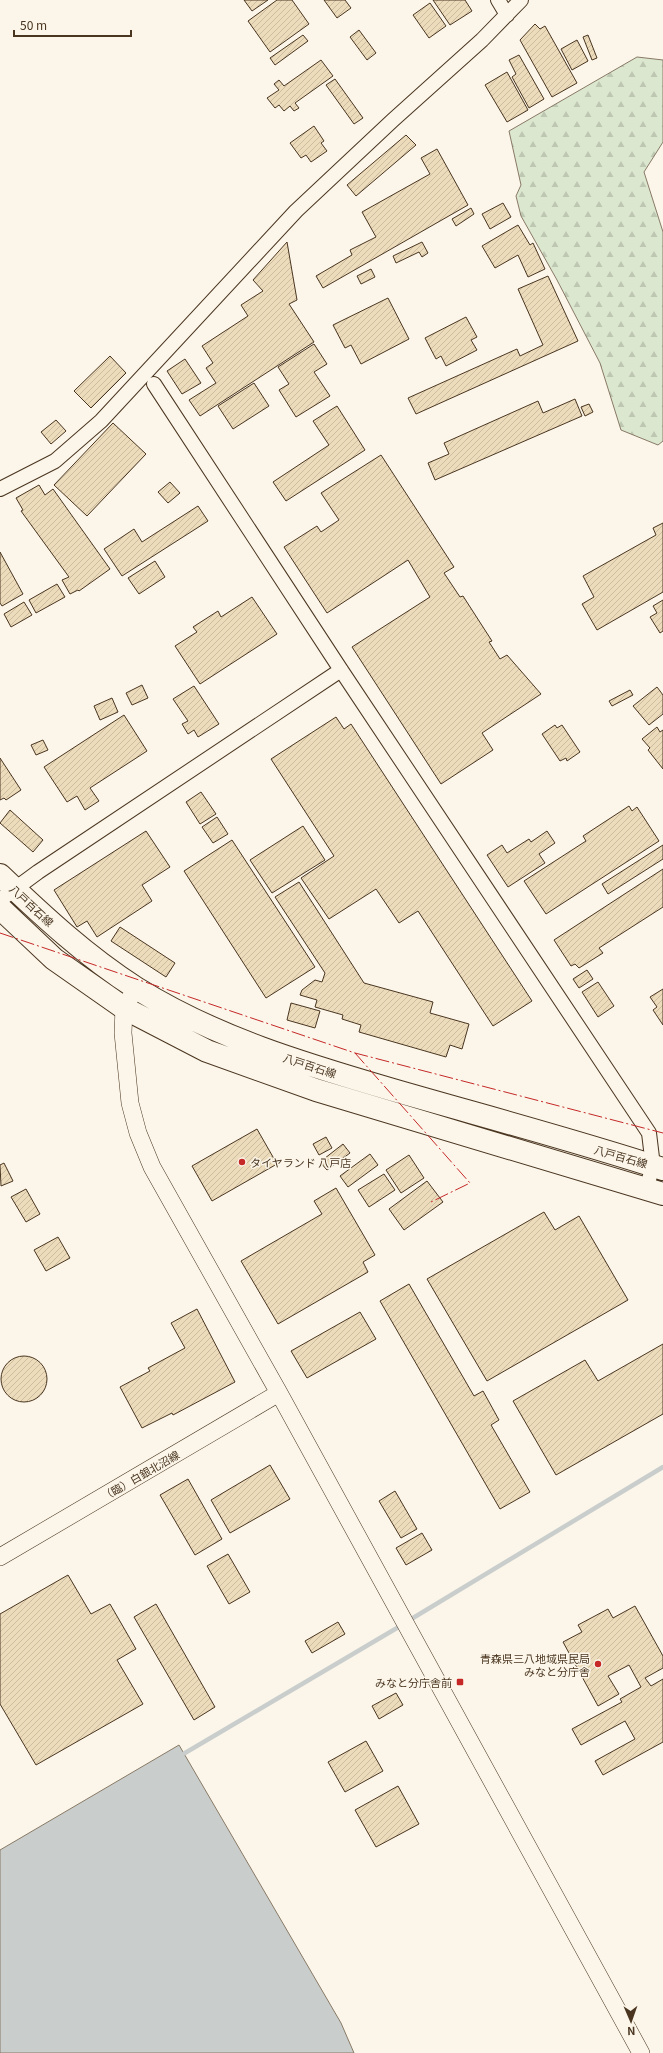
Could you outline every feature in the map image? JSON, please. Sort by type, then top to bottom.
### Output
[{"type":"main road","name":"八戸百石線","points":[[5,888],[72,942],[136,988],[204,1025],[253,1046],[315,1067],[658,1167]]},
{"type":"main road","name":"八戸百石線","points":[[0,908],[54,959],[124,1008],[207,1051],[256,1070],[654,1192]]},
{"type":"street","points":[[498,0],[507,15]]},
{"type":"street","points":[[0,488],[55,461],[101,420],[296,211],[393,120],[482,40],[521,0]]},
{"type":"street","points":[[154,384],[341,670],[649,1133],[658,1167],[654,1192]]},
{"type":"street","points":[[5,888],[341,670]]},
{"type":"street","points":[[136,988],[124,1008],[123,1033],[130,1103],[138,1133],[152,1167],[279,1393],[641,2053]]},
{"type":"street","name":"（臨）白銀北沼線","points":[[0,1557],[279,1393]]},
{"type":"green space","points":[[637,57],[663,60],[663,142],[644,172],[663,232],[663,441],[658,445],[621,430],[600,363],[557,280],[521,216],[516,196],[521,185],[509,131]]},
{"type":"shaded area","points":[[179,1745],[341,2023],[354,2053],[0,2053],[0,1850]]},
{"type":"building","points":[[244,0],[268,0],[252,11]]},
{"type":"building","points":[[277,0],[292,0],[309,24],[270,52],[248,21]]},
{"type":"building","points":[[324,0],[345,0],[351,8],[337,18]]},
{"type":"building","points":[[433,0],[465,0],[472,11],[450,25]]},
{"type":"building","points":[[430,3],[446,26],[429,38],[413,15]]},
{"type":"building","points":[[535,24],[540,29],[545,26],[577,83],[552,97],[520,40]]},
{"type":"building","points":[[359,30],[376,53],[367,60],[350,37]]},
{"type":"building","points":[[303,35],[308,41],[275,65],[270,58]]},
{"type":"building","points":[[588,35],[597,58],[592,60],[583,37]]},
{"type":"building","points":[[577,40],[588,61],[572,70],[561,49]]},
{"type":"building","points":[[519,55],[544,99],[529,108],[512,77],[516,74],[509,60]]},
{"type":"building","points":[[321,60],[333,76],[295,103],[299,108],[294,111],[290,106],[284,111],[279,105],[275,108],[267,98],[279,90],[274,84],[279,80],[284,86]]},
{"type":"building","points":[[507,72],[528,110],[507,122],[485,85]]},
{"type":"building","points":[[335,79],[363,118],[354,124],[326,85]]},
{"type":"building","points":[[314,126],[324,141],[321,143],[327,151],[311,162],[306,155],[301,158],[290,143]]},
{"type":"building","points":[[406,135],[416,145],[356,196],[347,185]]},
{"type":"building","points":[[437,149],[468,205],[323,288],[316,276],[352,255],[350,250],[376,237],[362,212],[430,174],[421,158]]},
{"type":"building","points":[[503,203],[511,217],[490,229],[482,214]]},
{"type":"building","points":[[471,208],[474,214],[456,226],[452,219]]},
{"type":"building","points":[[518,225],[530,245],[533,243],[545,269],[528,277],[518,255],[495,268],[482,246]]},
{"type":"building","points":[[287,242],[297,300],[289,304],[314,342],[200,416],[189,400],[216,383],[206,368],[213,363],[202,346],[248,316],[241,305],[263,291],[253,280]]},
{"type":"building","points":[[422,242],[428,253],[422,257],[419,252],[396,263],[393,256]]},
{"type":"building","points":[[371,269],[375,277],[361,284],[357,276]]},
{"type":"building","points":[[548,276],[578,341],[416,414],[408,398],[517,349],[520,356],[543,345],[518,289]]},
{"type":"building","points":[[388,298],[409,339],[361,364],[351,345],[345,348],[333,325]]},
{"type":"building","points":[[466,317],[477,337],[471,340],[477,350],[446,366],[441,356],[436,359],[425,338]]},
{"type":"building","points":[[314,344],[327,364],[314,372],[330,396],[296,417],[279,390],[289,384],[278,367]]},
{"type":"building","points":[[110,356],[126,373],[91,408],[74,391]]},
{"type":"building","points":[[185,359],[201,383],[182,394],[167,371]]},
{"type":"building","points":[[254,383],[269,406],[233,429],[218,406]]},
{"type":"building","points":[[575,399],[582,416],[435,480],[428,463],[449,454],[444,443],[538,401],[543,413]]},
{"type":"building","points":[[589,404],[593,412],[585,416],[581,407]]},
{"type":"building","points":[[337,406],[365,450],[286,501],[273,482],[329,445],[313,421]]},
{"type":"building","points":[[56,420],[66,431],[51,444],[41,432]]},
{"type":"building","points":[[113,423],[146,454],[87,516],[54,485]]},
{"type":"building","points":[[381,455],[454,567],[444,573],[460,597],[463,596],[492,641],[489,642],[500,659],[507,655],[541,694],[482,733],[493,750],[441,784],[352,647],[430,597],[408,560],[327,613],[284,547],[317,526],[321,532],[339,520],[321,493]]},
{"type":"building","points":[[170,482],[180,493],[168,503],[158,492]]},
{"type":"building","points":[[39,485],[45,495],[53,489],[110,569],[79,591],[78,590],[70,594],[62,580],[69,577],[21,511],[23,510],[16,498]]},
{"type":"building","points":[[198,506],[208,521],[122,576],[104,549],[134,529],[142,542]]},
{"type":"building","points":[[663,523],[663,592],[597,630],[582,604],[594,597],[583,576],[656,535],[653,528]]},
{"type":"building","points":[[0,552],[23,594],[2,606],[0,603]]},
{"type":"building","points":[[155,561],[165,577],[139,594],[128,578]]},
{"type":"building","points":[[57,584],[65,597],[36,613],[29,600]]},
{"type":"building","points":[[252,597],[277,634],[200,684],[175,646],[197,632],[193,627],[218,611],[221,617]]},
{"type":"building","points":[[663,600],[663,631],[660,633],[650,617],[657,613],[653,606]]},
{"type":"building","points":[[24,602],[32,615],[11,627],[4,614]]},
{"type":"building","points":[[142,685],[148,698],[132,705],[126,693]]},
{"type":"building","points":[[194,686],[219,724],[198,737],[194,730],[188,734],[182,724],[188,721],[173,699]]},
{"type":"building","points":[[657,687],[663,695],[663,714],[649,725],[633,706]]},
{"type":"building","points":[[630,690],[633,695],[612,706],[609,701]]},
{"type":"building","points":[[112,698],[118,712],[100,720],[94,706]]},
{"type":"building","points":[[124,715],[147,751],[90,788],[99,801],[85,810],[77,796],[67,802],[44,767]]},
{"type":"building","points":[[336,717],[344,729],[351,724],[532,1001],[493,1026],[418,911],[399,923],[376,889],[329,919],[301,878],[334,856],[271,759]]},
{"type":"building","points":[[555,725],[557,728],[562,725],[580,752],[567,761],[566,758],[560,761],[542,734]]},
{"type":"building","points":[[657,727],[660,732],[663,730],[663,769],[648,750],[650,748],[642,739]]},
{"type":"building","points":[[43,740],[48,750],[36,755],[31,745]]},
{"type":"building","points":[[0,758],[21,790],[6,800],[4,798],[0,800]]},
{"type":"building","points":[[201,792],[216,814],[200,824],[186,802]]},
{"type":"building","points":[[629,806],[632,811],[637,807],[659,841],[546,914],[524,881],[586,841],[583,836]]},
{"type":"building","points":[[10,810],[43,840],[33,852],[0,823]]},
{"type":"building","points":[[217,817],[228,834],[213,843],[202,827]]},
{"type":"building","points":[[303,826],[325,860],[272,893],[250,860]]},
{"type":"building","points":[[146,831],[170,867],[142,885],[152,901],[97,937],[87,921],[77,927],[54,890]]},
{"type":"building","points":[[547,831],[555,843],[539,854],[545,863],[508,887],[487,855],[502,845],[507,853],[529,839],[531,842]]},
{"type":"building","points":[[232,840],[315,967],[266,998],[184,871]]},
{"type":"building","points":[[663,845],[663,859],[608,894],[602,884]]},
{"type":"building","points":[[663,869],[663,907],[599,948],[603,953],[579,968],[575,964],[571,966],[554,940]]},
{"type":"building","points":[[299,882],[364,983],[433,1002],[430,1013],[469,1024],[462,1049],[450,1045],[446,1057],[359,1032],[361,1025],[342,1019],[343,1015],[315,1007],[317,1000],[300,995],[302,990],[315,980],[322,982],[325,973],[275,897]]},
{"type":"building","points":[[120,927],[175,963],[166,977],[111,941]]},
{"type":"building","points":[[587,970],[593,979],[579,988],[573,979]]},
{"type":"building","points":[[598,982],[614,1006],[598,1017],[582,992]]},
{"type":"building","points":[[663,989],[663,1025],[653,1010],[657,1007],[650,997]]},
{"type":"building","points":[[291,1003],[320,1011],[315,1028],[287,1020]]},
{"type":"building","points":[[257,1129],[277,1164],[212,1201],[192,1166]]},
{"type":"building","points":[[326,1137],[332,1148],[319,1155],[313,1144]]},
{"type":"building","points":[[343,1144],[350,1153],[327,1170],[320,1162]]},
{"type":"building","points":[[370,1154],[378,1165],[348,1187],[340,1176]]},
{"type":"building","points":[[409,1155],[424,1178],[401,1193],[386,1170]]},
{"type":"building","points":[[4,1163],[13,1181],[1,1186],[0,1165]]},
{"type":"building","points":[[384,1174],[395,1190],[369,1207],[358,1190]]},
{"type":"building","points":[[427,1181],[443,1202],[404,1230],[389,1209]]},
{"type":"building","points":[[336,1188],[375,1255],[363,1262],[368,1272],[278,1324],[241,1261],[322,1214],[314,1201]]},
{"type":"building","points":[[26,1189],[40,1214],[26,1222],[11,1197]]},
{"type":"building","points":[[544,1212],[555,1230],[579,1216],[628,1300],[487,1381],[427,1279]]},
{"type":"building","points":[[58,1237],[70,1258],[46,1271],[34,1250]]},
{"type":"building","points":[[409,1284],[474,1396],[483,1391],[499,1420],[491,1425],[530,1492],[500,1509],[380,1301]]},
{"type":"building","points":[[197,1309],[235,1382],[173,1415],[172,1413],[142,1428],[120,1387],[150,1371],[148,1368],[185,1348],[171,1323]]},
{"type":"building","points":[[360,1312],[376,1339],[307,1378],[291,1351]]},
{"type":"building","points":[[663,1344],[663,1414],[556,1475],[513,1401],[585,1360],[598,1381]]},
{"type":"building","points":[[24,1356],[37,1360],[43,1366],[47,1379],[43,1392],[37,1398],[24,1402],[11,1398],[5,1392],[1,1379],[5,1366],[11,1360]]},
{"type":"building","points":[[270,1465],[290,1499],[230,1533],[211,1500]]},
{"type":"building","points":[[188,1479],[222,1539],[195,1555],[160,1495]]},
{"type":"building","points":[[395,1491],[417,1529],[401,1538],[379,1501]]},
{"type":"building","points":[[422,1533],[432,1550],[406,1565],[396,1548]]},
{"type":"building","points":[[228,1554],[250,1592],[229,1604],[207,1566]]},
{"type":"building","points":[[68,1575],[91,1614],[110,1604],[136,1649],[117,1660],[143,1704],[36,1765],[0,1704],[0,1614]]},
{"type":"building","points":[[156,1604],[215,1707],[194,1720],[134,1617]]},
{"type":"building","points":[[635,1606],[663,1656],[663,1668],[645,1678],[651,1686],[663,1679],[663,1742],[603,1775],[595,1761],[635,1739],[625,1721],[581,1745],[572,1729],[622,1702],[620,1699],[641,1687],[629,1665],[608,1676],[619,1694],[598,1706],[563,1642],[582,1632],[578,1625],[608,1609],[613,1618]]},
{"type":"building","points":[[338,1622],[345,1634],[312,1653],[305,1641]]},
{"type":"building","points":[[396,1693],[403,1705],[379,1719],[372,1706]]},
{"type":"building","points":[[366,1741],[383,1771],[345,1792],[328,1762]]},
{"type":"building","points":[[398,1786],[419,1824],[376,1847],[355,1810]]},
{"type":"waterway","points":[[408,1621],[663,1467]]},
{"type":"waterway","points":[[185,1753],[402,1625]]},
{"type":"power","points":[[0,933],[355,1053],[663,1133]]},
{"type":"power","points":[[355,1053],[470,1183],[431,1202]]},
{"type":"place","name":"タイヤランド 八戸店","points":[[242,1162]]},
{"type":"place","name":"青森県三八地域県民局 みなと分庁舎","points":[[598,1664]]},
{"type":"place","name":"みなと分庁舎前","points":[[460,1682]]}]
